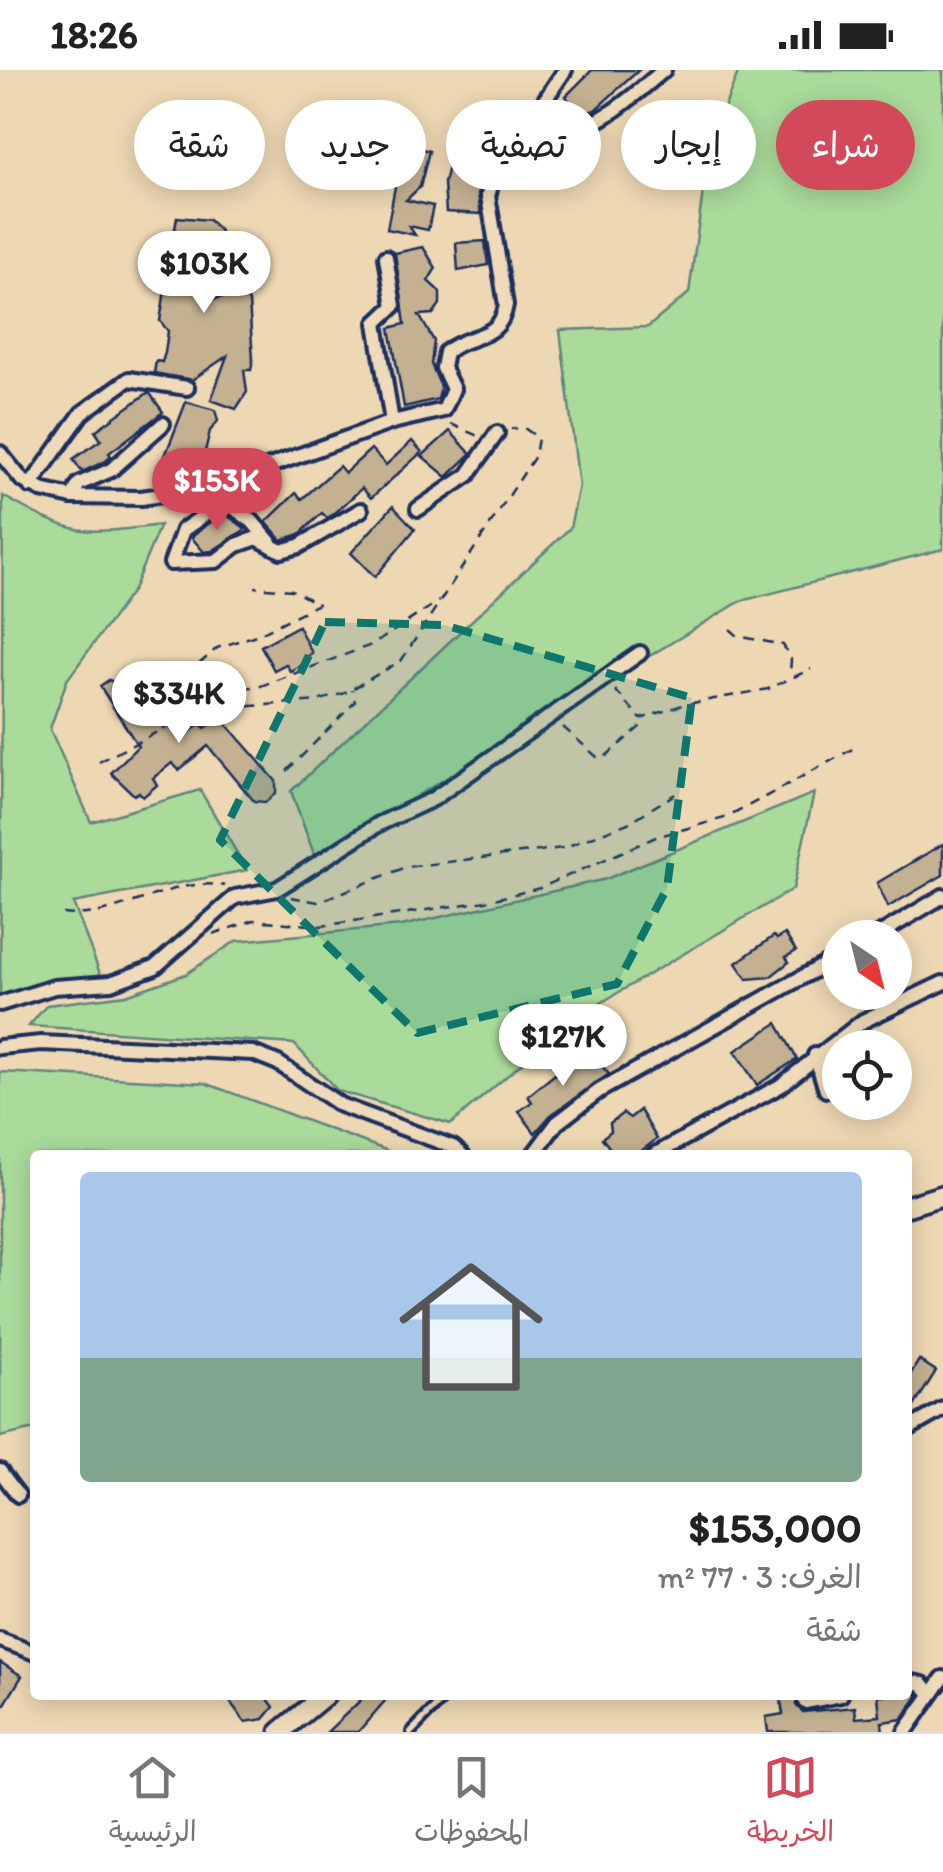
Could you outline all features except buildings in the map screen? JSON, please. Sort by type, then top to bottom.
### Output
[{"type":"main road","points":[[912,1205],[943,1195]]},
{"type":"main road","points":[[280,1732],[317,1700]]},
{"type":"street","points":[[544,100],[564,70]]},
{"type":"street","points":[[601,117],[664,70]]},
{"type":"street","points":[[0,453],[30,486],[72,497],[141,498],[209,488],[392,422],[437,415],[452,396],[443,368],[446,352],[495,330],[504,318],[506,305],[490,190]]},
{"type":"street","points":[[386,258],[394,306],[376,324],[392,422]]},
{"type":"street","points":[[30,486],[82,413],[129,379],[186,388]]},
{"type":"street","points":[[72,497],[79,484],[111,470],[162,424]]},
{"type":"street","points":[[418,509],[468,475],[497,433]]},
{"type":"street","points":[[209,488],[252,521],[281,552],[299,546],[360,510]]},
{"type":"street","points":[[224,501],[183,530],[171,563],[216,561],[237,545],[257,538],[271,544]]},
{"type":"street","points":[[0,1004],[54,987],[111,984],[142,972],[173,954],[235,898],[277,889],[370,829],[465,778],[640,653]]},
{"type":"street","points":[[903,920],[943,896]]},
{"type":"street","points":[[537,1150],[557,1123],[599,1091],[822,966]]},
{"type":"street","points":[[663,1150],[780,1086],[863,1021],[943,983]]},
{"type":"street","points":[[0,1047],[41,1043],[252,1053],[278,1063],[340,1105],[456,1150]]},
{"type":"street","points":[[815,1055],[822,1077]]},
{"type":"street","points":[[912,1427],[943,1409]]},
{"type":"street","points":[[0,1471],[18,1495]]},
{"type":"street","points":[[0,1640],[30,1651]]},
{"type":"street","points":[[905,1732],[943,1678]]},
{"type":"street","points":[[912,1682],[924,1684],[930,1693]]},
{"type":"street","points":[[804,1702],[815,1700]]},
{"type":"lane","points":[[412,1732],[442,1700]]},
{"type":"path","points":[[99,762],[200,710],[318,701],[352,689],[410,652],[535,456],[538,438],[524,428],[478,437],[437,415]]},
{"type":"path","points":[[184,677],[217,648],[259,634],[318,604],[292,590],[254,588]]},
{"type":"path","points":[[139,672],[184,677],[200,690],[258,688],[374,644],[441,600]]},
{"type":"path","points":[[730,630],[738,636],[783,644],[791,660],[790,676]]},
{"type":"path","points":[[641,719],[682,705],[768,689],[811,669]]},
{"type":"path","points":[[550,716],[597,757],[605,757],[641,726],[641,719],[604,678]]},
{"type":"path","points":[[287,771],[355,702],[352,689]]},
{"type":"path","points":[[197,929],[215,935],[254,920],[321,926],[486,902],[540,888],[640,843],[728,817],[858,746]]},
{"type":"path","points":[[277,889],[298,902],[318,902],[406,866],[562,848],[628,822],[675,794]]},
{"type":"path","points":[[62,914],[90,918],[179,889],[211,884],[230,888],[235,898]]},
{"type":"highlighted area","points":[[325,622],[444,625],[692,698],[667,888],[617,984],[417,1033],[220,840]]},
{"type":"green space","points":[[739,70],[943,70],[943,549],[741,601],[315,857],[291,791],[570,528],[579,486],[560,330],[648,327],[689,293],[703,190],[756,190],[756,100],[727,100]]},
{"type":"green space","points":[[3,496],[46,519],[78,529],[160,525],[133,590],[67,680],[50,729],[91,822],[200,790],[247,870],[73,903],[101,976],[0,1000]]},
{"type":"green space","points":[[814,793],[793,889],[572,1020],[451,1124],[338,1091],[294,1044],[29,1026],[47,1005],[126,995],[186,974],[236,941],[401,926],[606,879]]},
{"type":"green space","points":[[0,1072],[205,1083],[386,1150],[30,1150],[30,1430],[0,1437]]}]
